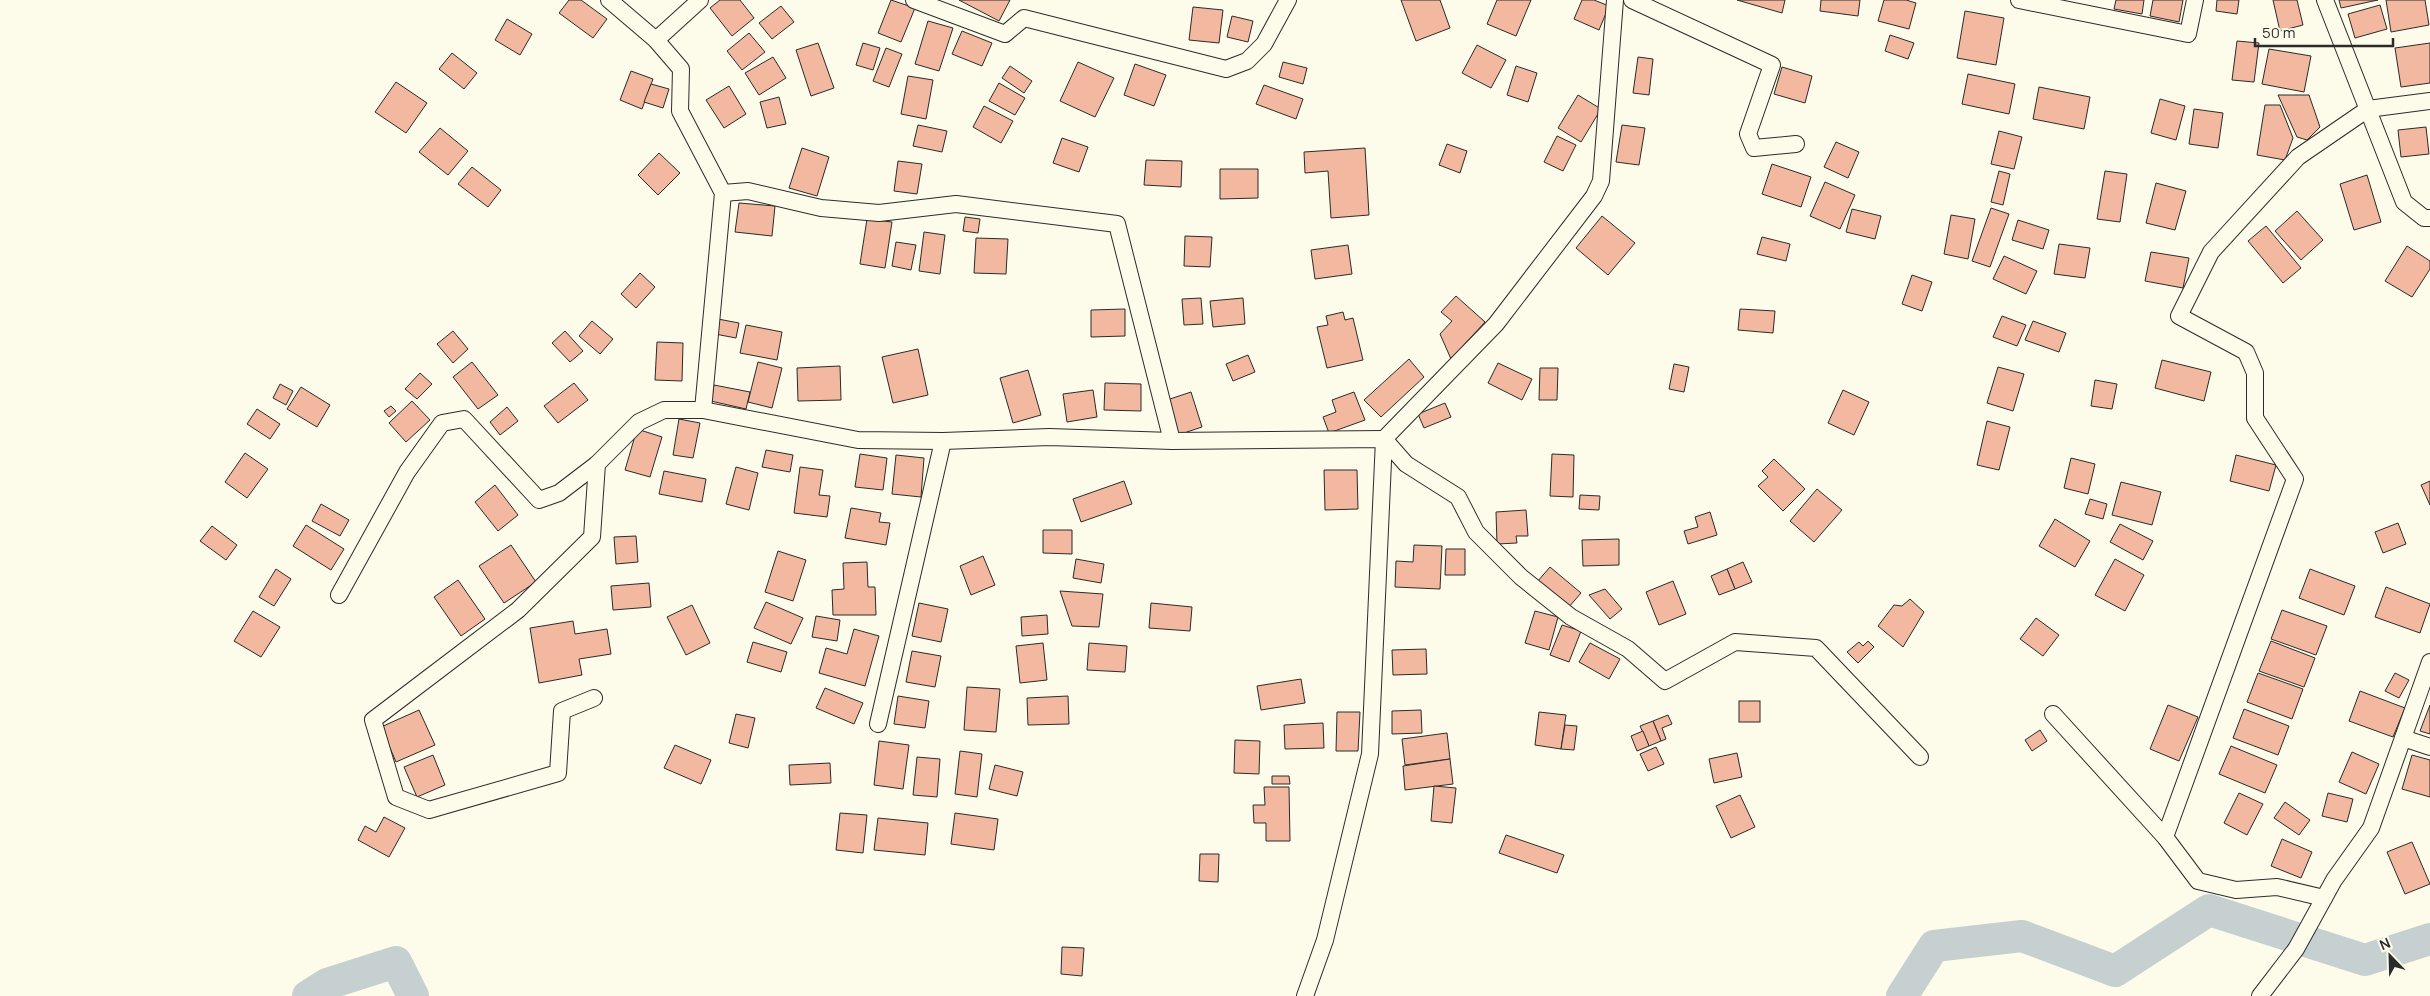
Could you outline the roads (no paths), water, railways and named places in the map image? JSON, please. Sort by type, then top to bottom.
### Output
[{"type":"street","points":[[609,0],[656,40],[680,69],[680,111],[723,193],[703,410]]},
{"type":"street","points":[[656,40],[700,0]]},
{"type":"street","points":[[914,0],[1006,34],[1024,18],[1226,69],[1247,61],[1264,44],[1288,0]]},
{"type":"street","points":[[1305,996],[1325,940],[1370,754],[1384,439],[1496,324],[1594,196],[1601,181],[1615,0]]},
{"type":"street","points":[[1632,0],[1772,65],[1748,134],[1754,148],[1796,144]]},
{"type":"street","points":[[2019,0],[2188,34],[2195,0]]},
{"type":"street","points":[[2325,0],[2404,202],[2424,218],[2430,218]]},
{"type":"street","points":[[2165,837],[2295,479],[2255,418],[2255,373],[2246,352],[2179,316],[2211,252],[2298,158],[2368,109],[2430,101]]},
{"type":"street","points":[[723,193],[748,191],[821,208],[879,213],[956,204],[1117,224],[1172,441]]},
{"type":"street","points":[[339,596],[407,472],[442,423],[464,419],[539,500],[560,493],[597,464],[639,422],[664,410],[703,410],[858,440],[943,442],[1049,437],[1172,441],[1384,439],[1406,464],[1458,497],[1476,532],[1521,577],[1571,617],[1628,649],[1665,681],[1735,642],[1816,648],[1920,757]]},
{"type":"street","points":[[878,724],[943,442]]},
{"type":"street","points":[[594,698],[562,710],[558,773],[429,810],[396,797],[373,720],[518,610],[592,537],[597,464]]},
{"type":"street","points":[[2260,996],[2296,949],[2324,898],[2371,828],[2430,662]]},
{"type":"street","points":[[2053,714],[2165,837],[2198,881],[2236,890],[2277,887],[2324,898]]},
{"type":"street","points":[[2403,738],[2430,747]]},
{"type":"waterway","points":[[1902,996],[1934,946],[2022,936],[2115,971],[2209,910],[2365,960],[2430,939]]},
{"type":"waterway","points":[[308,996],[327,984],[396,962],[413,996]]}]
